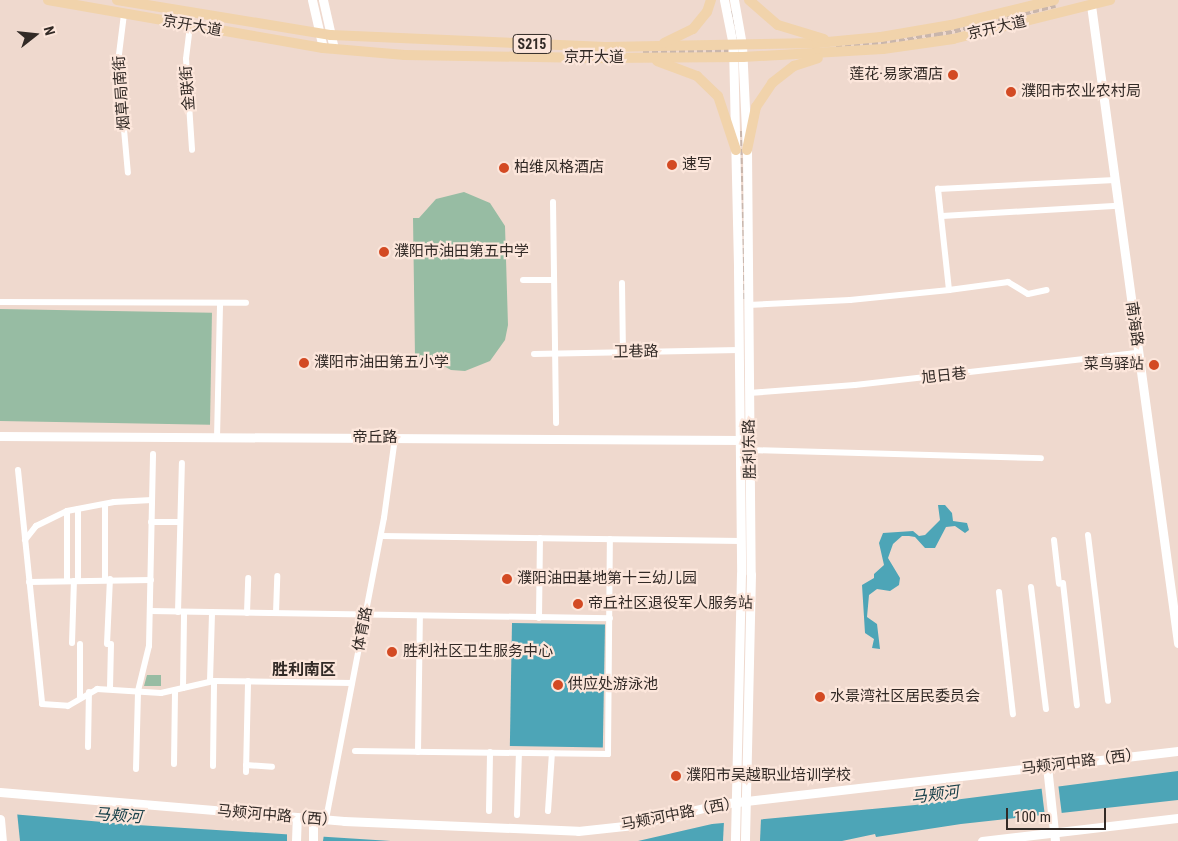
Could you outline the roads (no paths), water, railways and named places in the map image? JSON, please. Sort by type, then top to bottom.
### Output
[{"type":"main road","name":"京开大道","points":[[48,0],[323,48],[404,55],[646,58],[842,53],[953,39],[1110,0]]},
{"type":"main road","name":"京开大道","points":[[117,0],[320,34],[606,47],[834,42],[951,25],[1054,0]]},
{"type":"main road","points":[[658,45],[684,36],[693,29],[707,12],[711,0]]},
{"type":"main road","points":[[748,0],[778,25],[834,42]]},
{"type":"main road","points":[[742,150],[756,106],[772,83],[804,61],[842,53]]},
{"type":"main road","points":[[646,58],[686,70],[708,85],[725,110],[742,150]]},
{"type":"street","points":[[312,0],[323,48]]},
{"type":"street","points":[[323,0],[334,49]]},
{"type":"street","points":[[724,0],[738,45]]},
{"type":"street","points":[[734,0],[738,45]]},
{"type":"street","name":"南海路","points":[[1091,5],[1178,643]]},
{"type":"street","name":"烟草局南街","points":[[124,14],[118,62],[128,173]]},
{"type":"street","name":"金联街","points":[[190,26],[186,59],[192,150]]},
{"type":"street","name":"胜利东路","points":[[735,841],[740,541],[749,393],[748,305],[738,45]]},
{"type":"street","name":"胜利东路","points":[[742,150],[739,350],[745,440],[750,450],[745,841]]},
{"type":"street","points":[[950,290],[938,189],[1115,180]]},
{"type":"street","points":[[553,202],[556,423]]},
{"type":"street","points":[[942,216],[1118,206]]},
{"type":"street","points":[[523,280],[554,280]]},
{"type":"street","points":[[748,305],[850,300],[1008,282],[1028,294],[1046,290]]},
{"type":"street","points":[[622,283],[623,353]]},
{"type":"street","points":[[0,302],[246,303]]},
{"type":"street","points":[[217,438],[220,303]]},
{"type":"street","name":"卫巷路","points":[[534,354],[739,350]]},
{"type":"street","name":"旭日巷","points":[[749,393],[855,385],[1138,353]]},
{"type":"street","name":"帝丘路","points":[[0,436],[745,440]]},
{"type":"street","name":"体育路","points":[[326,819],[381,536],[395,438]]},
{"type":"street","points":[[750,450],[1041,458]]},
{"type":"street","points":[[136,768],[138,691],[149,646],[153,454]]},
{"type":"street","points":[[182,463],[180,522],[183,688]]},
{"type":"street","points":[[18,470],[42,704],[68,706],[89,692],[110,688],[138,691],[175,690],[212,681],[352,683]]},
{"type":"street","points":[[25,540],[36,526],[67,511],[105,504],[152,500]]},
{"type":"street","points":[[105,504],[110,688]]},
{"type":"street","points":[[72,643],[73,581],[78,508]]},
{"type":"street","points":[[67,511],[73,581]]},
{"type":"street","points":[[152,522],[180,522]]},
{"type":"street","points":[[1088,535],[1108,702]]},
{"type":"street","points":[[381,536],[740,541]]},
{"type":"street","points":[[539,618],[540,538]]},
{"type":"street","points":[[355,751],[608,754],[610,539]]},
{"type":"street","points":[[1054,540],[1077,705]]},
{"type":"street","points":[[276,614],[277,576]]},
{"type":"street","points":[[247,613],[248,578]]},
{"type":"street","points":[[28,582],[107,579],[151,580]]},
{"type":"street","points":[[1031,588],[1046,709]]},
{"type":"street","points":[[998,592],[1013,714]]},
{"type":"street","points":[[150,611],[366,616],[610,618]]},
{"type":"street","points":[[212,612],[213,766]]},
{"type":"street","points":[[418,752],[420,616]]},
{"type":"street","points":[[80,644],[80,697]]},
{"type":"street","points":[[246,772],[248,681]]},
{"type":"street","points":[[174,764],[175,690]]},
{"type":"street","points":[[88,747],[89,692]]},
{"type":"street","name":"马颊河中路（西）","points":[[0,792],[297,820],[326,819],[490,830],[578,831],[634,825],[746,804],[1178,751]]},
{"type":"street","points":[[489,811],[490,752]]},
{"type":"street","points":[[517,815],[519,752]]},
{"type":"street","points":[[548,811],[552,753]]},
{"type":"street","points":[[246,764],[272,767]]},
{"type":"street","points":[[1047,766],[1054,832]]},
{"type":"street","points":[[982,841],[1178,818]]},
{"type":"street","points":[[0,819],[2,841]]},
{"type":"street","points":[[296,841],[297,820]]},
{"type":"street","points":[[313,820],[313,841]]},
{"type":"water","points":[[938,505],[945,505],[952,513],[953,521],[967,523],[969,530],[965,533],[955,526],[946,527],[935,548],[925,548],[915,537],[909,536],[902,536],[893,544],[888,558],[900,578],[899,585],[890,591],[877,589],[869,595],[867,617],[877,624],[880,649],[872,648],[874,639],[865,633],[862,585],[874,578],[874,574],[884,565],[879,543],[883,533],[913,531],[919,536],[925,535],[940,520]]},
{"type":"water","name":"供应处游泳池","points":[[512,623],[605,625],[603,748],[510,746]]},
{"type":"water","points":[[1178,771],[1178,800],[961,824],[876,837],[875,834],[842,841],[638,841],[712,824],[915,805]]},
{"type":"water","points":[[0,813],[137,825],[391,841],[0,841]]},
{"type":"tunnel","points":[[836,47],[937,35],[1055,5]]},
{"type":"tunnel","points":[[731,11],[737,43]]},
{"type":"tunnel","points":[[643,53],[728,50]]},
{"type":"tunnel","points":[[739,131],[743,299]]},
{"type":"place","name":"莲花·易家酒店","points":[[953,75]]},
{"type":"place","name":"濮阳市农业农村局","points":[[1011,92]]},
{"type":"place","name":"速写","points":[[672,165]]},
{"type":"place","name":"柏维风格酒店","points":[[504,168]]},
{"type":"place","name":"濮阳市油田第五中学","points":[[384,252]]},
{"type":"place","name":"濮阳市油田第五小学","points":[[304,363]]},
{"type":"place","name":"菜鸟驿站","points":[[1154,365]]},
{"type":"place","name":"濮阳油田基地第十三幼儿园","points":[[507,579]]},
{"type":"place","name":"帝丘社区退役军人服务站","points":[[578,604]]},
{"type":"place","name":"胜利社区卫生服务中心","points":[[392,652]]},
{"type":"place","name":"供应处游泳池","points":[[558,685]]},
{"type":"place","name":"水景湾社区居民委员会","points":[[820,697]]},
{"type":"place","name":"濮阳市吴越职业培训学校","points":[[676,776]]},
{"type":"district","name":"胜利南区","points":[[304,670]]},
{"type":"water label","name":"马颊河","points":[[935,795]]},
{"type":"water label","name":"马颊河","points":[[118,816]]}]
